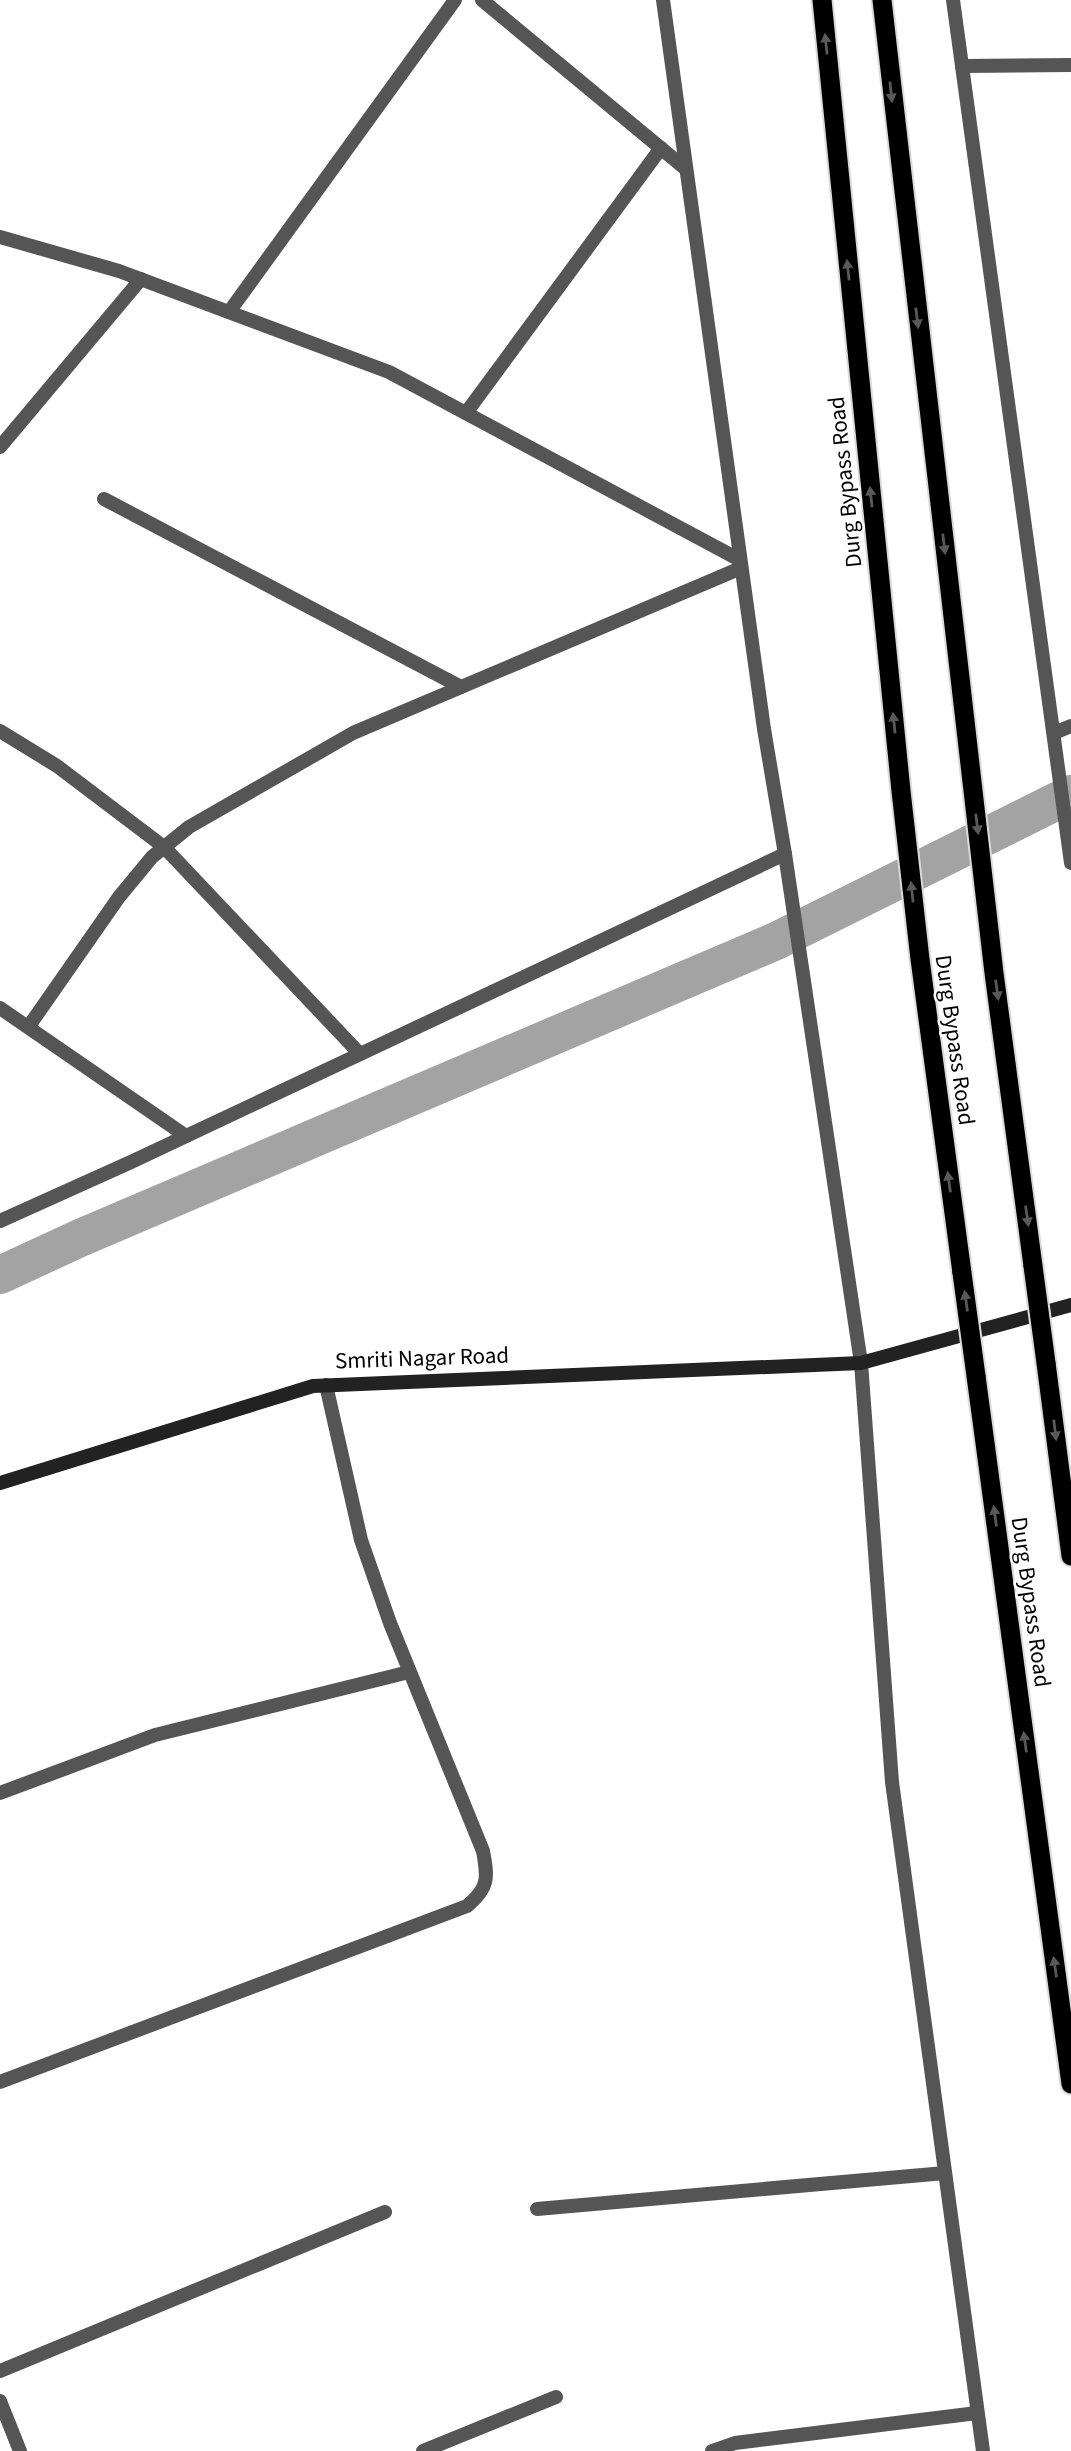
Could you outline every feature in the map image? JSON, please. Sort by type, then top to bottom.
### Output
[{"type":"highway","name":"Durg Bypass Road","points":[[821,0],[920,959],[1071,2084]]},
{"type":"highway","name":"Durg Bypass Road","points":[[882,0],[988,923],[1071,1556]]},
{"type":"main road","name":"Smriti Nagar Road","points":[[0,1483],[313,1386],[861,1363],[1071,1305]]},
{"type":"street","points":[[229,312],[455,0]]},
{"type":"street","points":[[482,0],[686,169]]},
{"type":"street","points":[[663,0],[764,729],[861,1363],[892,1782],[983,2451]]},
{"type":"street","points":[[953,0],[1071,863]]},
{"type":"street","points":[[962,66],[1071,65]]},
{"type":"street","points":[[466,413],[661,148]]},
{"type":"street","points":[[0,237],[141,279],[389,372],[741,564]]},
{"type":"street","points":[[0,447],[141,279]]},
{"type":"street","points":[[104,499],[461,687]]},
{"type":"street","points":[[29,1026],[120,897],[152,857],[189,827],[353,733],[741,564]]},
{"type":"street","points":[[1054,733],[1071,726]]},
{"type":"street","points":[[0,731],[57,766],[164,847],[360,1054]]},
{"type":"street","points":[[0,1221],[785,854]]},
{"type":"street","points":[[0,1008],[186,1136]]},
{"type":"street","points":[[0,2082],[467,1906],[481,1895],[487,1874],[483,1851],[409,1672],[361,1540],[326,1385]]},
{"type":"street","points":[[0,1793],[155,1735],[409,1672]]},
{"type":"street","points":[[537,2209],[944,2173]]},
{"type":"street","points":[[0,2371],[385,2211]]},
{"type":"street","points":[[423,2451],[556,2398]]},
{"type":"street","points":[[0,2401],[20,2451]]},
{"type":"street","points":[[712,2451],[735,2443],[977,2413]]},
{"type":"waterway","points":[[0,1275],[80,1238],[776,941],[1071,794]]}]
